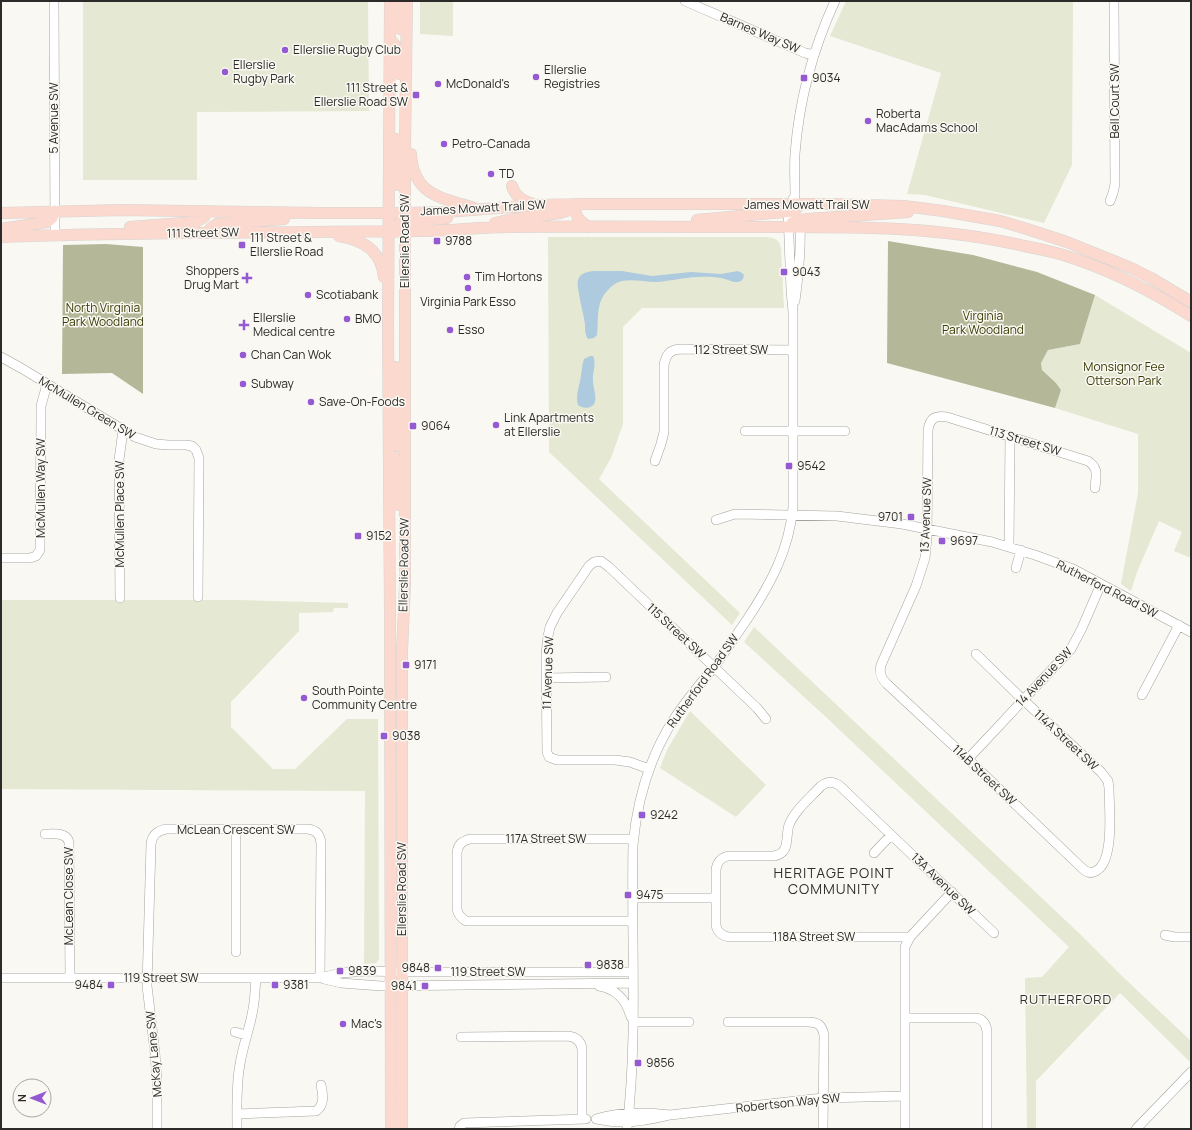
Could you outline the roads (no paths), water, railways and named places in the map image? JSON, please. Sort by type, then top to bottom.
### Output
[{"type":"main road","name":"Ellerslie Road SW","points":[[390,1],[389,70],[401,219],[389,232],[388,325],[397,986],[402,1129]]},
{"type":"main road","points":[[398,1],[399,28],[406,40]]},
{"type":"main road","name":"Ellerslie Road SW","points":[[397,972],[402,652],[405,583],[405,461],[401,219],[405,126],[407,1]]},
{"type":"main road","points":[[390,40],[396,47],[398,55],[401,100],[405,114]]},
{"type":"main road","points":[[368,212],[379,209],[384,201],[386,106],[389,70]]},
{"type":"main road","points":[[405,126],[413,169],[419,182],[428,192],[444,200],[480,209]]},
{"type":"main road","points":[[493,208],[505,198],[512,186],[517,196],[535,205]]},
{"type":"main road","points":[[574,204],[574,212],[580,222],[589,227]]},
{"type":"main road","points":[[475,228],[509,220],[560,213],[569,210],[574,204]]},
{"type":"main road","points":[[665,227],[687,221],[793,204]]},
{"type":"main road","name":"James Mowatt Trail SW","points":[[401,219],[446,212],[535,205],[793,204],[904,206],[1000,221],[1067,242],[1131,268],[1191,302]]},
{"type":"main road","name":"111 Street SW","points":[[1,213],[122,210],[320,213],[368,212],[401,219]]},
{"type":"main road","points":[[789,227],[794,222],[800,223],[934,210]]},
{"type":"main road","points":[[1,229],[47,222],[52,218],[55,211]]},
{"type":"main road","points":[[1,218],[32,212]]},
{"type":"main road","points":[[89,234],[96,231],[115,228],[196,222],[204,217],[206,212]]},
{"type":"main road","points":[[207,233],[217,224],[286,219],[320,213]]},
{"type":"main road","name":"111 Street SW","points":[[1,237],[89,234],[389,232],[401,219]]},
{"type":"main road","name":"James Mowatt Trail SW","points":[[401,219],[475,228],[789,227]]},
{"type":"main road","name":"James Mowatt Trail SW","points":[[800,223],[939,232],[1000,240],[1058,253],[1095,266],[1130,281],[1191,316]]},
{"type":"main road","points":[[315,232],[348,238],[369,247],[380,261],[384,272],[389,307]]},
{"type":"main road","points":[[388,325],[396,368],[398,453],[405,461]]},
{"type":"main road","points":[[389,453],[393,456],[397,470],[398,532],[405,583]]},
{"type":"main road","name":"Ellerslie Road SW","points":[[391,1129],[397,986]]},
{"type":"street","name":"5 Avenue SW","points":[[54,1],[55,235]]},
{"type":"street","name":"Barnes Way SW","points":[[685,1],[805,53],[814,55]]},
{"type":"street","points":[[793,204],[795,156],[804,93],[824,25],[835,1]]},
{"type":"street","name":"Bell Court SW","points":[[1110,201],[1115,184],[1114,1]]},
{"type":"street","name":"Rutherford Road SW","points":[[793,204],[800,223],[801,244],[799,278],[793,312]]},
{"type":"street","name":"Rutherford Road SW","points":[[628,1121],[632,1075],[634,839],[639,804],[649,769],[673,720],[714,666],[757,604],[774,576],[783,553],[792,515],[793,312],[790,290],[789,227],[793,204]]},
{"type":"street","name":"112 Street SW","points":[[655,462],[664,432],[664,365],[666,356],[669,353],[680,349],[793,350]]},
{"type":"street","name":"McMullen Green SW","points":[[1,357],[139,439],[162,444],[192,446],[197,452],[198,597]]},
{"type":"street","name":"McMullen Way SW","points":[[1,558],[30,558],[36,556],[40,550],[41,406],[47,384]]},
{"type":"street","name":"113 Street SW","points":[[932,418],[938,416],[947,417],[1088,461],[1093,464],[1096,469],[1095,488]]},
{"type":"street","name":"13 Avenue SW","points":[[881,676],[881,665],[920,577],[926,549],[928,430],[932,418]]},
{"type":"street","name":"McMullen Place SW","points":[[120,598],[119,460],[123,430]]},
{"type":"street","points":[[745,431],[845,431]]},
{"type":"street","points":[[1009,546],[1010,437]]},
{"type":"street","points":[[716,520],[735,514],[792,515]]},
{"type":"street","name":"Rutherford Road SW","points":[[792,515],[856,518],[927,528],[1009,546],[1061,564],[1191,632]]},
{"type":"street","points":[[1016,568],[1021,550]]},
{"type":"street","name":"115 Street SW","points":[[601,561],[714,666],[757,708],[766,720]]},
{"type":"street","name":"11 Avenue SW","points":[[601,561],[594,562],[589,566],[554,619],[548,636],[546,645],[546,748],[549,757],[557,760],[615,760],[635,764],[649,769]]},
{"type":"street","name":"14 Avenue SW","points":[[968,759],[1066,654],[1075,642],[1101,584]]},
{"type":"street","points":[[1142,695],[1179,625]]},
{"type":"street","name":"114A Street SW","points":[[976,654],[1108,781],[1108,848],[1104,860],[1098,870],[1088,872]]},
{"type":"street","name":"114B Street SW","points":[[881,676],[890,687],[1088,872]]},
{"type":"street","points":[[546,678],[606,678]]},
{"type":"street","name":"13A Avenue SW","points":[[716,898],[716,870],[719,860],[728,856],[780,855],[786,847],[788,827],[794,816],[821,786],[834,782],[840,786],[994,933]]},
{"type":"street","name":"McLean Crescent SW","points":[[147,978],[151,844],[153,836],[158,832],[166,830],[311,830],[316,831],[321,843],[320,978]]},
{"type":"street","points":[[236,830],[236,952]]},
{"type":"street","name":"McLean Close SW","points":[[45,834],[62,834],[67,837],[69,842],[70,978]]},
{"type":"street","points":[[874,853],[891,835]]},
{"type":"street","name":"117A Street SW","points":[[633,921],[466,921],[460,918],[457,909],[457,849],[460,843],[470,839],[634,839]]},
{"type":"street","points":[[905,1129],[905,951],[910,937],[952,892]]},
{"type":"street","points":[[633,898],[716,898]]},
{"type":"street","name":"118A Street SW","points":[[716,898],[716,926],[720,934],[729,937],[910,937]]},
{"type":"street","points":[[1165,935],[1174,937],[1191,937]]},
{"type":"street","name":"119 Street SW","points":[[1,978],[320,978],[341,973],[366,971],[633,972]]},
{"type":"street","name":"McKay Lane SW","points":[[147,978],[157,1074],[157,1129]]},
{"type":"street","points":[[237,1129],[238,1080],[240,1063],[255,1001],[256,978]]},
{"type":"street","name":"119 Street SW","points":[[320,978],[341,983],[397,986],[592,984],[603,982],[633,982]]},
{"type":"street","points":[[592,984],[605,987],[618,994],[627,1006],[633,1022],[689,1022]]},
{"type":"street","points":[[906,1018],[976,1018],[983,1022],[986,1026],[987,1129]]},
{"type":"street","points":[[728,1022],[808,1022],[820,1024],[824,1035],[823,1129]]},
{"type":"street","points":[[235,1032],[246,1035]]},
{"type":"street","points":[[461,1037],[568,1036],[576,1038],[582,1045],[582,1119]]},
{"type":"street","points":[[1136,1129],[1191,1072]]},
{"type":"street","points":[[237,1114],[316,1111],[320,1108],[323,1102],[321,1085]]},
{"type":"street","name":"Robertson Way SW","points":[[459,1129],[464,1123],[596,1119],[608,1115],[628,1121],[655,1113],[670,1115],[823,1098],[905,1096]]},
{"type":"water","points":[[594,271],[622,271],[652,276],[691,272],[721,274],[738,271],[744,275],[743,279],[738,282],[732,282],[721,278],[704,277],[656,282],[630,280],[618,282],[610,288],[602,299],[598,311],[597,335],[594,338],[588,339],[579,294],[578,280],[583,274]]},
{"type":"water","points":[[590,356],[593,356],[595,362],[593,384],[595,403],[588,408],[585,408],[578,405],[577,394],[583,361]]},
{"type":"place","name":"Ellerslie Rugby Club","points":[[285,50]]},
{"type":"place","name":"Ellerslie Rugby Park","points":[[225,72]]},
{"type":"place","name":"Ellerslie Registries","points":[[536,77]]},
{"type":"place","name":"9034","points":[[804,78]]},
{"type":"place","name":"McDonald's","points":[[438,84]]},
{"type":"place","name":"111 Street & Ellerslie Road SW","points":[[416,95]]},
{"type":"place","name":"Roberta MacAdams School","points":[[868,121]]},
{"type":"place","name":"Petro-Canada","points":[[444,144]]},
{"type":"place","name":"TD","points":[[491,174]]},
{"type":"place","name":"9788","points":[[437,241]]},
{"type":"place","name":"111 Street & Ellerslie Road","points":[[242,245]]},
{"type":"place","name":"9043","points":[[784,272]]},
{"type":"place","name":"Tim Hortons","points":[[467,277]]},
{"type":"place","name":"Shoppers Drug Mart","points":[[247,278]]},
{"type":"place","name":"Virginia Park Esso","points":[[468,288]]},
{"type":"place","name":"Scotiabank","points":[[308,295]]},
{"type":"place","name":"BMO","points":[[347,319]]},
{"type":"place","name":"Ellerslie Medical centre","points":[[244,325]]},
{"type":"place","name":"Esso","points":[[450,330]]},
{"type":"place","name":"Chan Can Wok","points":[[243,355]]},
{"type":"place","name":"Subway","points":[[243,384]]},
{"type":"place","name":"Save-On-Foods","points":[[311,402]]},
{"type":"place","name":"Link Apartments at Ellerslie","points":[[496,425]]},
{"type":"place","name":"9064","points":[[413,426]]},
{"type":"place","name":"9542","points":[[789,466]]},
{"type":"place","name":"9701","points":[[911,517]]},
{"type":"place","name":"9152","points":[[358,536]]},
{"type":"place","name":"9697","points":[[942,541]]},
{"type":"place","name":"9171","points":[[406,665]]},
{"type":"place","name":"South Pointe Community Centre","points":[[304,698]]},
{"type":"place","name":"9038","points":[[384,736]]},
{"type":"place","name":"9242","points":[[642,815]]},
{"type":"place","name":"9475","points":[[628,895]]},
{"type":"place","name":"9838","points":[[588,965]]},
{"type":"place","name":"9848","points":[[438,968]]},
{"type":"place","name":"9839","points":[[340,971]]},
{"type":"place","name":"9484","points":[[111,985]]},
{"type":"place","name":"9381","points":[[275,985]]},
{"type":"place","name":"9841","points":[[425,986]]},
{"type":"place","name":"Mac's","points":[[343,1024]]},
{"type":"place","name":"9856","points":[[638,1063]]},
{"type":"district","name":"HERITAGE POINT COMMUNITY","points":[[834,882]]},
{"type":"district","name":"RUTHERFORD","points":[[1066,999]]},
{"type":"park label","name":"North Virginia Park Woodland","points":[[103,315]]},
{"type":"park label","name":"Virginia Park Woodland","points":[[983,323]]},
{"type":"park label","name":"Monsignor Fee Otterson Park","points":[[1124,374]]}]
